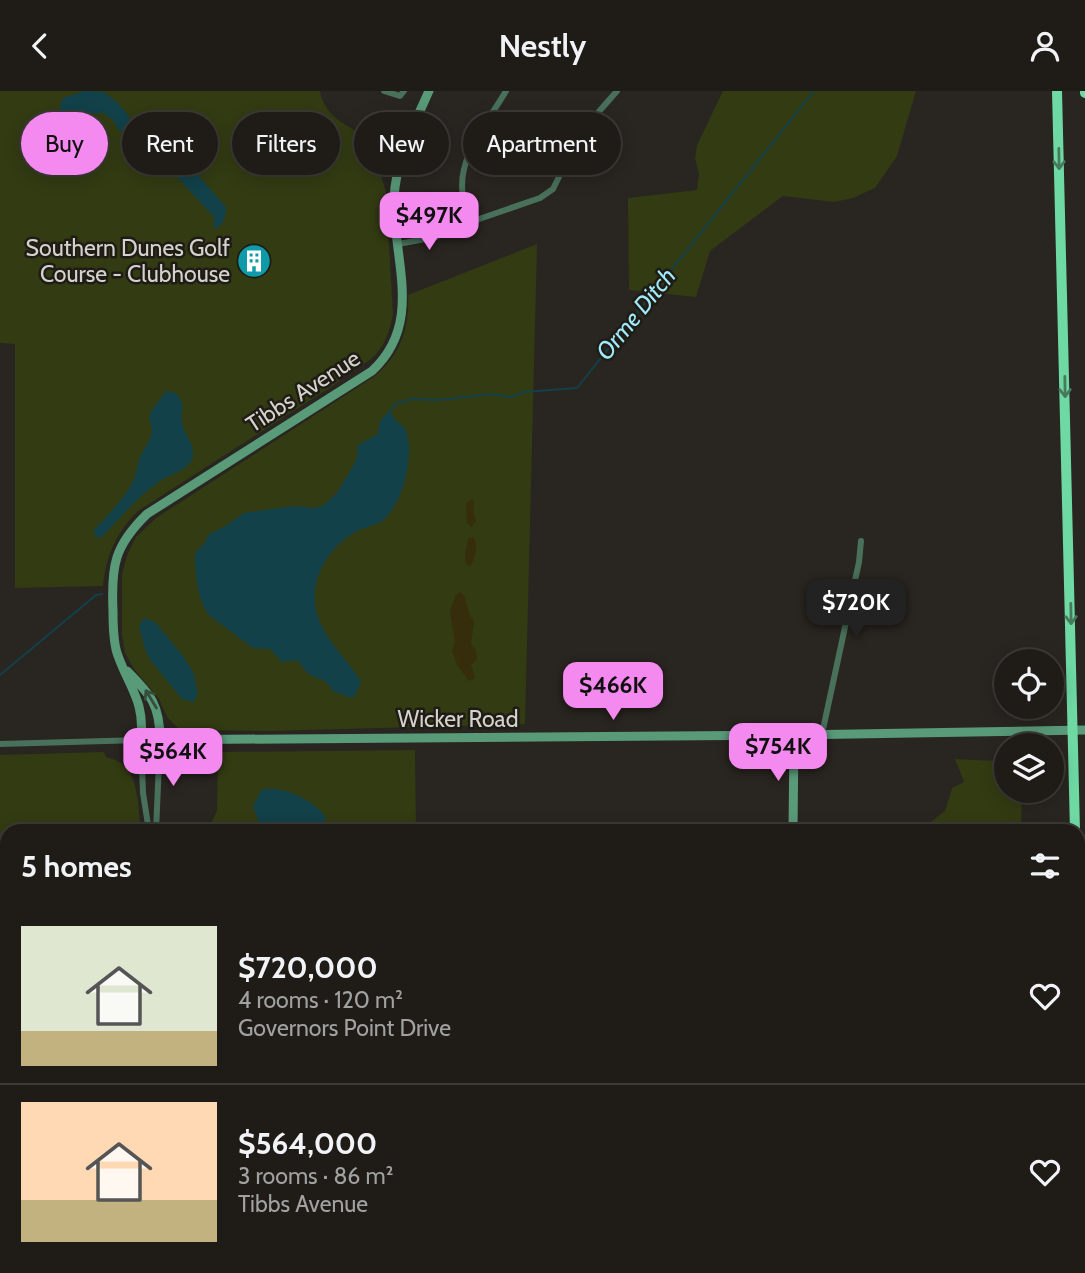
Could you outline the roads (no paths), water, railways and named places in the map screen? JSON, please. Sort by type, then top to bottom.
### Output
[{"type":"highway","points":[[1057,91],[1075,824]]},
{"type":"street","points":[[384,91],[400,96],[404,91]]},
{"type":"street","name":"Tibbs Avenue","points":[[148,824],[143,793],[142,711],[114,644],[111,575],[118,550],[130,531],[147,514],[372,371],[381,362],[396,339],[402,316],[395,190],[399,166],[405,143],[429,91]]},
{"type":"street","points":[[472,222],[463,197],[462,179],[465,167],[470,151],[506,91]]},
{"type":"street","points":[[398,244],[436,237],[450,229],[540,198],[553,189],[581,132],[617,91]]},
{"type":"street","points":[[397,229],[450,229]]},
{"type":"street","points":[[822,734],[859,562],[861,541]]},
{"type":"street","name":"Tibbs Avenue","points":[[123,668],[150,695],[160,723],[156,824]]},
{"type":"street","name":"Wicker Road","points":[[0,744],[141,740],[794,736],[1085,730]]},
{"type":"street","points":[[793,824],[794,736]]},
{"type":"water","points":[[85,91],[104,92],[125,112],[122,112],[122,132],[108,116],[108,112],[58,112],[63,98]]},
{"type":"water","points":[[175,175],[198,175],[226,207],[222,223],[214,229],[214,217]]},
{"type":"water","points":[[166,391],[175,393],[181,400],[182,423],[192,446],[192,460],[185,468],[144,493],[101,538],[95,537],[94,530],[122,499],[134,479],[140,456],[151,437],[151,411]]},
{"type":"water","points":[[390,410],[395,420],[404,427],[408,439],[408,464],[402,490],[390,513],[383,520],[359,530],[339,544],[324,563],[316,586],[316,610],[319,620],[329,639],[361,682],[355,696],[351,698],[333,691],[324,681],[309,674],[297,660],[282,662],[270,649],[253,648],[209,615],[199,593],[195,553],[205,543],[208,535],[244,513],[324,505],[337,493],[352,468],[357,458],[358,445],[378,434],[380,421]]},
{"type":"water","points":[[144,618],[155,622],[193,672],[198,693],[194,702],[182,699],[151,661],[139,626]]},
{"type":"water","points":[[262,789],[288,792],[319,810],[325,816],[324,824],[258,824],[253,806]]},
{"type":"waterway","name":"Orme Ditch","points":[[390,410],[397,403],[412,399],[440,400],[491,394],[511,397],[525,392],[577,388],[814,91]]},
{"type":"waterway","name":"Orme Ditch","points":[[0,675],[96,595],[102,594]]},
{"type":"place","name":"Southern Dunes Golf Course - Clubhouse","points":[[254,261]]}]
